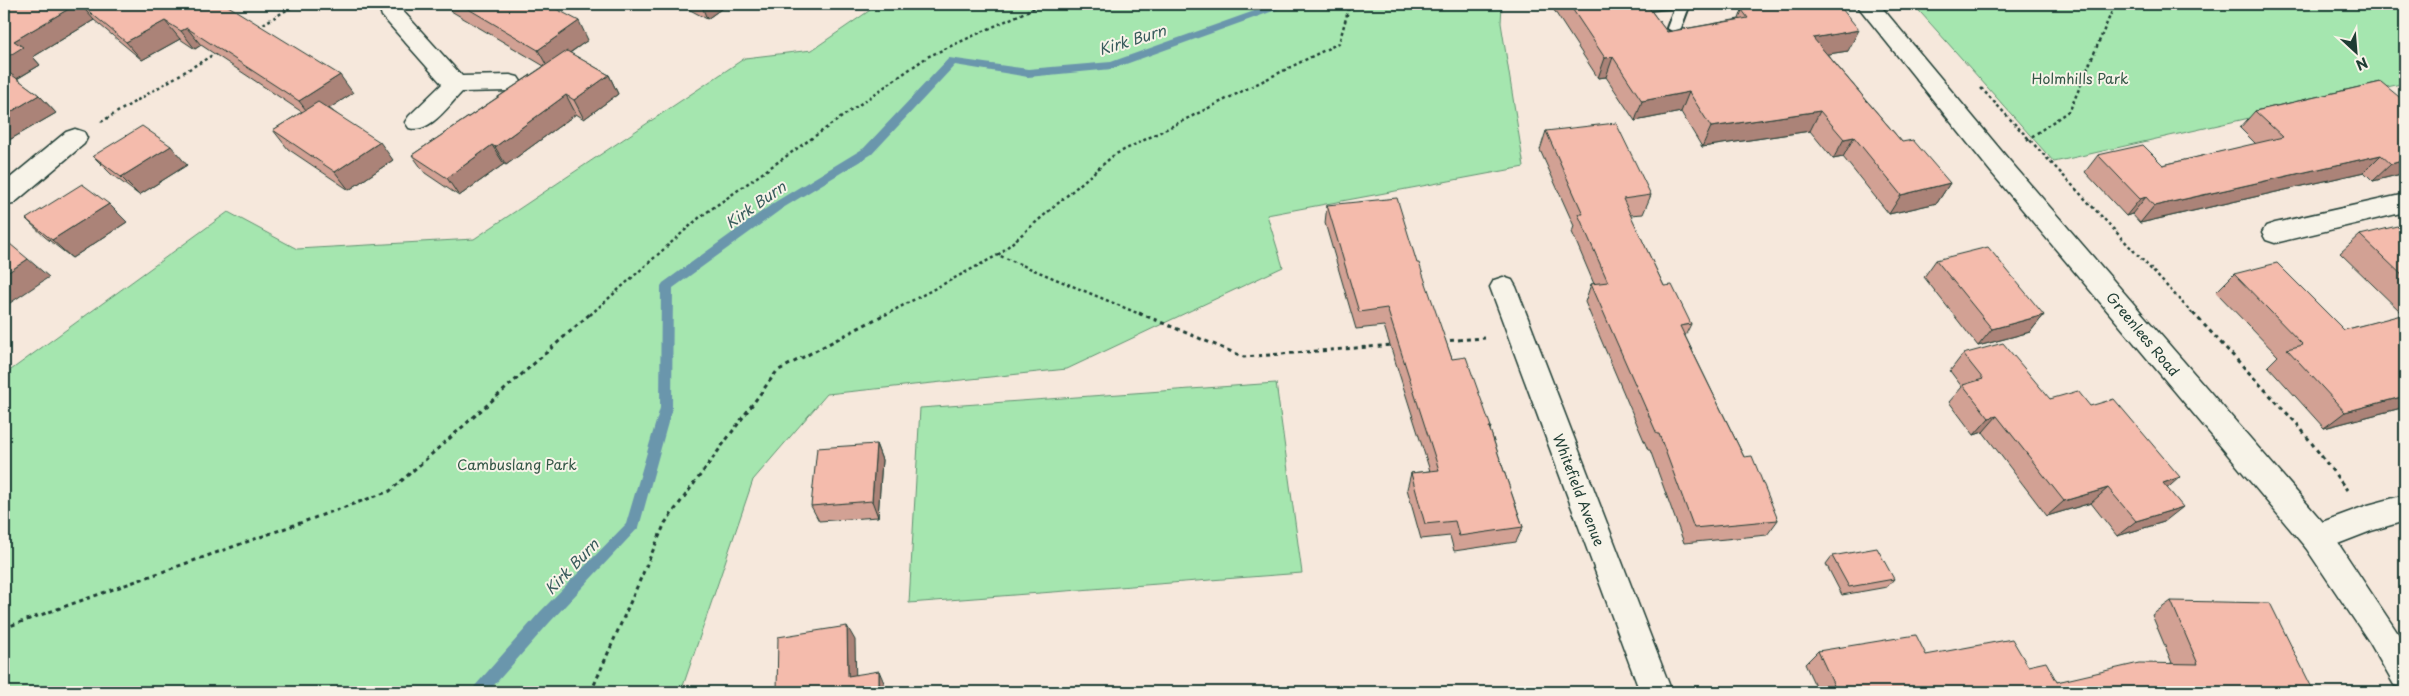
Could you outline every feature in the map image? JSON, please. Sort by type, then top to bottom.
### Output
[{"type":"street","points":[[389,4],[390,11],[456,84]]},
{"type":"street","name":"Greenlees Road","points":[[1867,4],[2000,166],[2317,538],[2380,632],[2405,674]]},
{"type":"street","points":[[418,122],[456,84],[510,83]]},
{"type":"street","points":[[4,197],[75,138]]},
{"type":"street","points":[[2275,233],[2405,203]]},
{"type":"street","name":"Whitefield Avenue","points":[[1502,287],[1656,692]]},
{"type":"street","points":[[2317,538],[2368,518],[2405,508]]},
{"type":"lane","points":[[1639,7],[1669,4]]},
{"type":"lane","points":[[1674,28],[1683,4]]},
{"type":"path","points":[[254,30],[297,4]]},
{"type":"path","points":[[4,628],[390,491],[700,217],[927,57],[1043,4]]},
{"type":"path","points":[[591,692],[665,523],[777,370],[998,255],[1114,155],[1339,43],[1350,4]]},
{"type":"path","points":[[2027,140],[2070,110],[2115,4]]},
{"type":"path","points":[[75,138],[220,50]]},
{"type":"path","points":[[1976,83],[2027,140],[2298,424],[2368,518]]},
{"type":"path","points":[[998,255],[1244,357],[1401,344]]},
{"type":"path","points":[[1440,341],[1521,335]]},
{"type":"green space","name":"Cambuslang Park","points":[[879,4],[1502,4],[1501,23],[1524,167],[1267,215],[1283,267],[1067,369],[827,394],[753,480],[681,692],[4,692],[4,375],[228,212],[297,249],[474,239],[745,58],[812,50]]},
{"type":"green space","name":"Holmhills Park","points":[[1913,4],[2405,4],[2405,83],[2054,162]]},
{"type":"green space","points":[[1276,383],[1302,573],[909,603],[920,408]]},
{"type":"building","points":[[4,4],[77,4],[14,41],[23,47],[4,59]]},
{"type":"building","points":[[80,4],[225,4],[340,75],[299,101],[187,28],[181,31],[165,21],[126,42]]},
{"type":"building","points":[[460,4],[547,4],[579,21],[538,50]]},
{"type":"building","points":[[1569,4],[1646,4],[1667,32],[1748,18],[1742,10],[1785,4],[1838,4],[1859,30],[1813,38],[1902,142],[1913,140],[1950,183],[1901,195],[1854,137],[1844,139],[1820,111],[1711,127],[1689,92],[1642,101],[1613,57],[1605,58]]},
{"type":"building","points":[[567,51],[609,75],[574,100],[566,95],[495,147],[492,145],[447,178],[412,155]]},
{"type":"building","points":[[4,69],[39,95],[4,116]]},
{"type":"building","points":[[2381,82],[2405,101],[2405,160],[2391,164],[2381,155],[2154,206],[2146,197],[2140,199],[2098,155],[2143,145],[2163,165],[2283,137],[2255,111]]},
{"type":"building","points":[[318,102],[380,142],[335,172],[273,130]]},
{"type":"building","points":[[1616,123],[1651,195],[1623,199],[1664,286],[1672,285],[1691,324],[1680,326],[1744,457],[1752,456],[1778,520],[1694,528],[1659,434],[1657,434],[1591,284],[1608,282],[1578,214],[1583,214],[1546,131]]},
{"type":"building","points":[[142,126],[171,146],[121,177],[93,156]]},
{"type":"building","points":[[82,184],[109,204],[52,240],[26,219]]},
{"type":"building","points":[[1397,198],[1417,263],[1419,263],[1452,359],[1466,357],[1523,527],[1459,536],[1455,521],[1425,524],[1411,473],[1439,470],[1387,308],[1359,312],[1327,205]]},
{"type":"building","points":[[2397,226],[2405,233],[2405,278],[2360,235]]},
{"type":"building","points":[[4,239],[28,259],[4,275]]},
{"type":"building","points":[[1988,247],[2044,315],[1992,329],[1936,260]]},
{"type":"building","points":[[2277,263],[2344,330],[2405,314],[2405,396],[2345,412],[2287,349],[2303,345],[2234,274]]},
{"type":"building","points":[[2003,343],[2050,399],[2078,391],[2090,406],[2114,399],[2180,477],[2163,483],[2183,507],[2136,521],[2108,488],[2064,501],[1997,416],[1989,418],[1963,385],[1983,379],[1963,354]]},
{"type":"building","points":[[876,444],[872,501],[811,506],[817,448]]},
{"type":"building","points":[[1877,548],[1894,579],[1849,587],[1832,556]]},
{"type":"building","points":[[2171,601],[2270,603],[2314,692],[1837,692],[1818,651],[1916,635],[1926,655],[2012,639],[2028,666],[2046,662],[2057,682],[2139,663],[2198,664]]},
{"type":"building","points":[[847,626],[848,676],[879,671],[879,692],[777,692],[778,637]]},
{"type":"waterway","name":"Kirk Burn","points":[[479,692],[545,617],[632,527],[666,408],[667,286],[779,205],[868,151],[953,61],[1028,73],[1112,65],[1283,4]]}]
